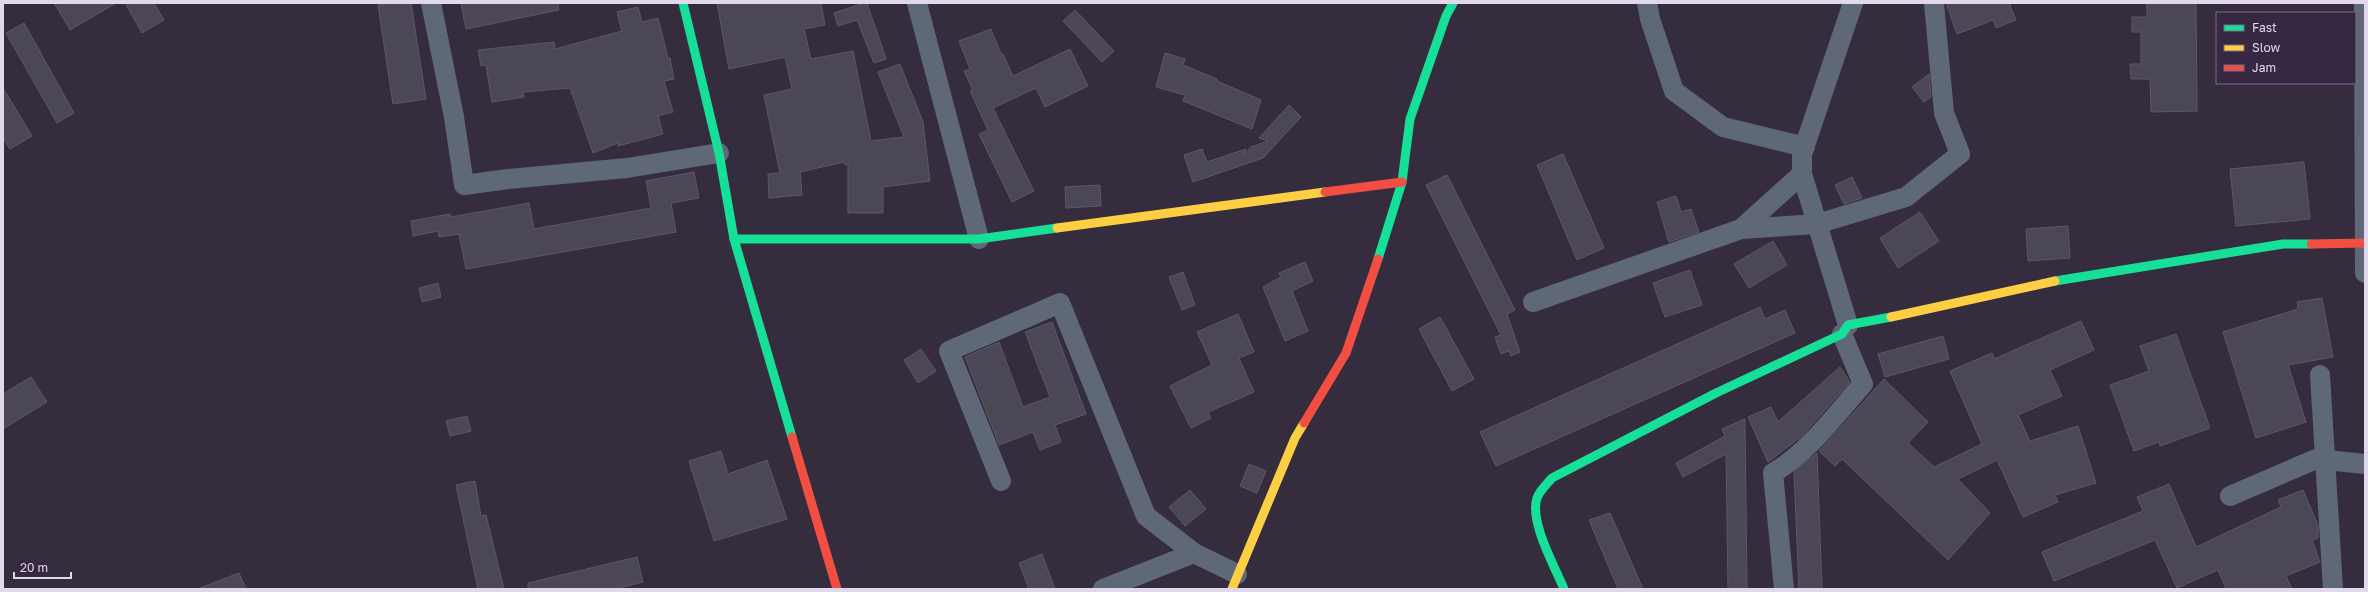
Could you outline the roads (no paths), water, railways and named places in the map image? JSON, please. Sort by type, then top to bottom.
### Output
[{"type":"street","points":[[432,3],[454,117],[464,185],[508,179],[627,168],[719,153]]},
{"type":"street","points":[[683,3],[719,153],[734,239],[836,589]]},
{"type":"street","points":[[917,3],[979,239]]},
{"type":"street","points":[[1000,481],[949,351],[1060,303],[1146,516],[1234,582],[1295,438],[1346,353],[1386,237],[1402,182],[1410,118],[1446,16],[1453,3]]},
{"type":"street","points":[[1648,3],[1650,19],[1674,91],[1723,127],[1805,147]]},
{"type":"street","points":[[1784,589],[1773,473],[1787,465],[1802,451],[1863,384],[1845,330],[1802,174],[1805,147],[1853,3]]},
{"type":"street","points":[[1532,302],[1741,229],[1817,224],[1906,197],[1960,154],[1944,113],[1934,3]]},
{"type":"street","points":[[2364,3],[2365,273]]},
{"type":"street","points":[[1741,229],[1802,174]]},
{"type":"street","points":[[734,239],[979,239],[1402,182]]},
{"type":"street","points":[[1564,589],[1539,524],[1536,504],[1540,491],[1552,478],[1716,393],[1845,330],[2034,284],[2284,244],[2364,243]]},
{"type":"street","points":[[2320,375],[2333,589]]},
{"type":"street","points":[[2230,496],[2316,459],[2365,464]]},
{"type":"street","points":[[1103,589],[1194,553]]}]
